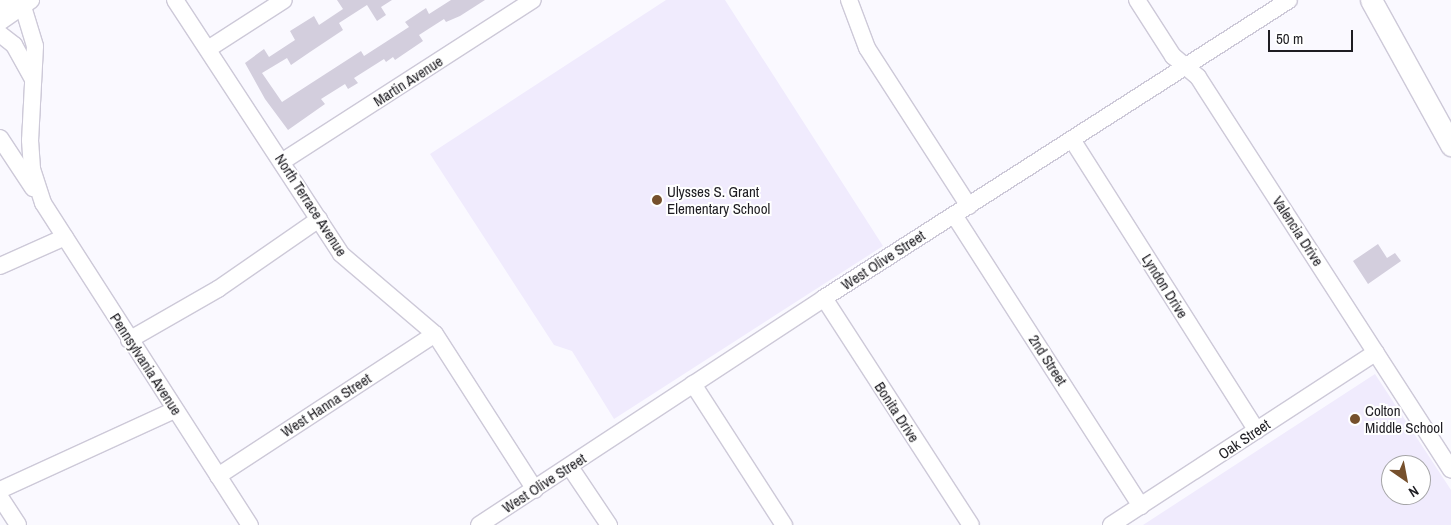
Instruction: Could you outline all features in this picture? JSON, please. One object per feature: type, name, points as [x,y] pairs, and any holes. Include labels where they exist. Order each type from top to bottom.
[{"type":"main road","points":[[1371,0],[1451,145]]},
{"type":"street","name":"North Terrace Avenue","points":[[175,0],[283,161],[341,254],[435,334],[535,490]]},
{"type":"street","points":[[208,49],[284,0]]},
{"type":"street","name":"Martin Avenue","points":[[283,161],[533,0]]},
{"type":"street","points":[[849,0],[868,48],[969,206]]},
{"type":"street","name":"Valencia Drive","points":[[1137,0],[1173,56],[1187,66],[1451,469]]},
{"type":"street","name":"West Olive Street","points":[[479,525],[570,467],[824,298],[954,214],[1073,141],[1289,0]]},
{"type":"street","points":[[0,5],[25,1]]},
{"type":"street","points":[[0,22],[25,1]]},
{"type":"street","name":"Pennsylvania Avenue","points":[[25,1],[34,46],[30,140],[32,169],[43,203]]},
{"type":"street","points":[[0,34],[14,45],[33,79]]},
{"type":"street","name":"Pennsylvania Avenue","points":[[0,138],[250,525]]},
{"type":"street","name":"Lyndon Drive","points":[[1073,141],[1257,431]]},
{"type":"street","name":"2nd Street","points":[[954,214],[1141,506]]},
{"type":"street","points":[[129,340],[218,289],[319,219]]},
{"type":"street","points":[[0,266],[65,237]]},
{"type":"street","name":"Bonita Drive","points":[[824,298],[971,525]]},
{"type":"street","name":"West Hanna Street","points":[[218,476],[435,334]]},
{"type":"street","name":"Oak Street","points":[[1111,525],[1376,352]]},
{"type":"street","points":[[693,384],[784,525]]},
{"type":"street","points":[[0,490],[175,410]]},
{"type":"street","points":[[570,467],[609,525]]},
{"type":"street","points":[[0,497],[18,525]]},
{"type":"shaded area","name":"Ulysses S. Grant Elementary School","points":[[666,0],[725,0],[883,246],[614,419],[572,351],[554,345],[430,154]]},
{"type":"shaded area","name":"Colton Middle School","points":[[1375,374],[1428,455],[1381,455],[1381,505],[1431,505],[1431,459],[1451,490],[1451,525],[1143,525]]},
{"type":"building","points":[[337,0],[392,0],[381,7],[386,15],[377,21],[367,5],[339,23],[343,30],[291,65],[287,58],[262,73],[282,102],[361,51],[364,56],[409,27],[405,22],[426,8],[429,14],[451,0],[485,0],[460,16],[446,22],[444,19],[419,35],[423,41],[395,60],[393,57],[386,62],[384,59],[354,78],[358,83],[348,89],[345,84],[321,99],[325,104],[288,130],[265,99],[245,63],[264,49],[269,57],[295,40],[290,31],[314,16],[319,25],[343,9]]},
{"type":"building","points":[[1378,244],[1387,258],[1395,253],[1401,261],[1368,284],[1353,261]]},
{"type":"place","name":"Ulysses S. Grant Elementary School","points":[[657,200]]},
{"type":"place","name":"Colton Middle School","points":[[1355,419]]}]
